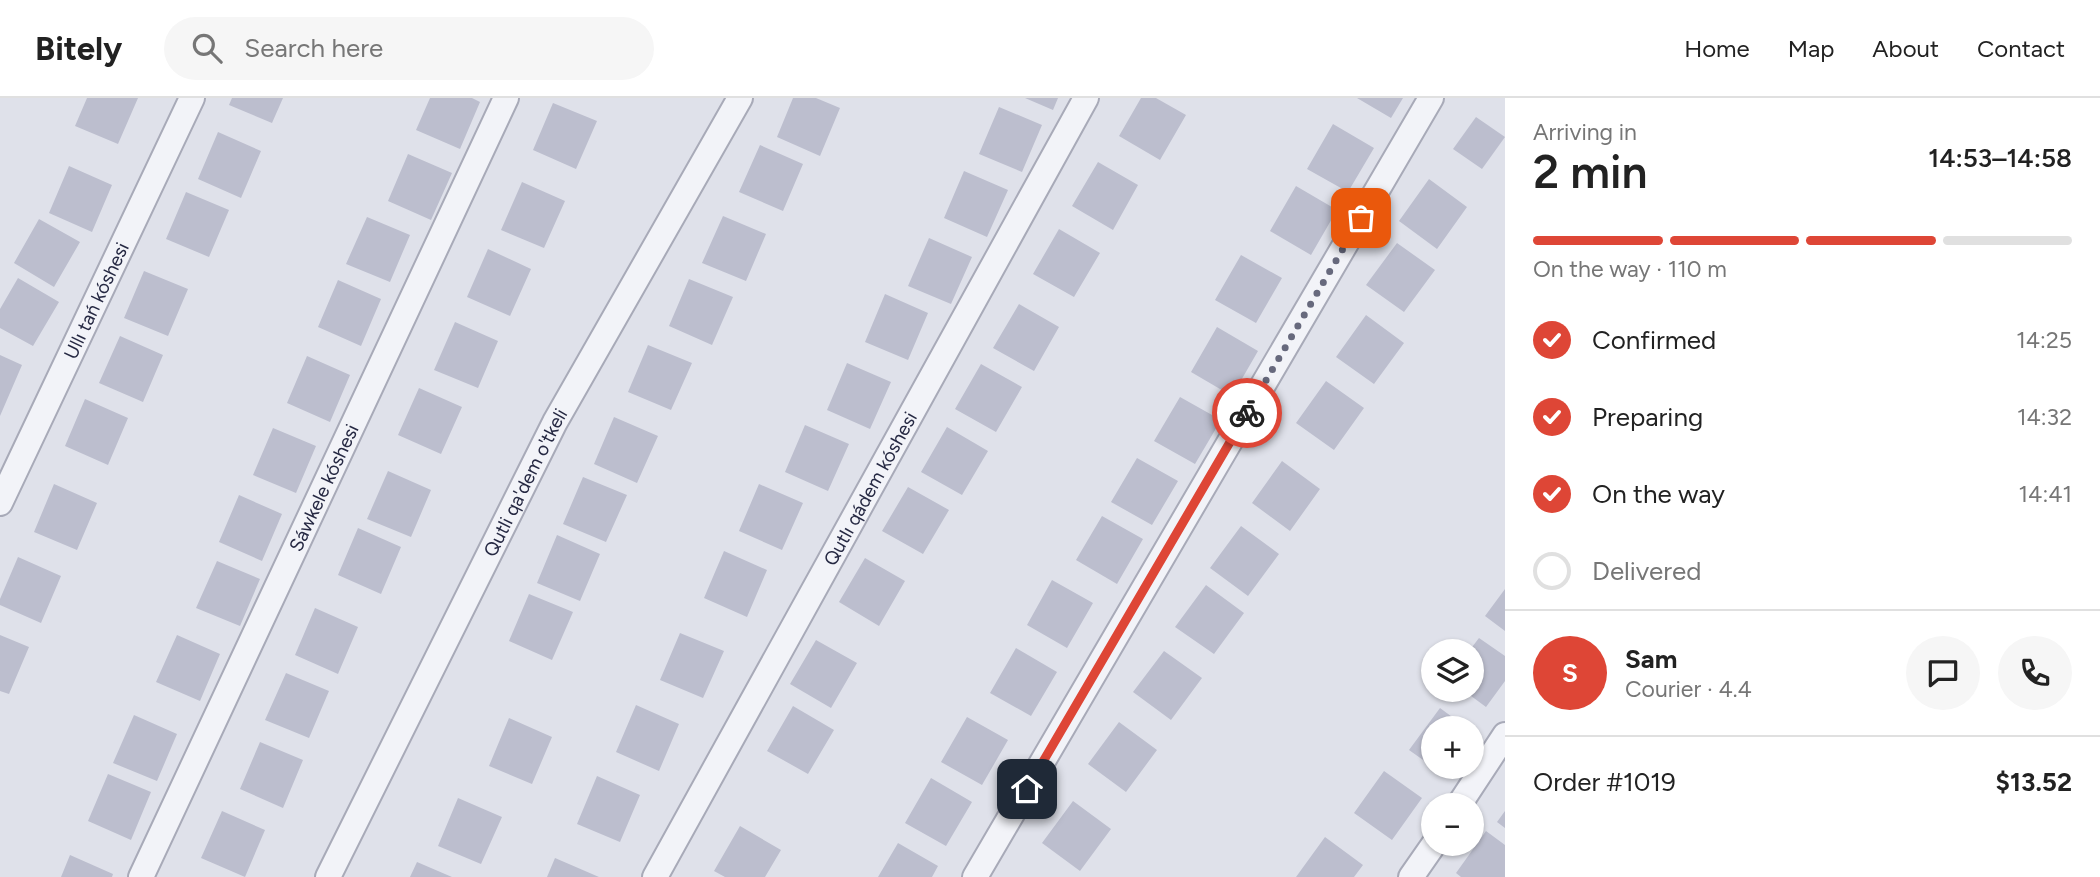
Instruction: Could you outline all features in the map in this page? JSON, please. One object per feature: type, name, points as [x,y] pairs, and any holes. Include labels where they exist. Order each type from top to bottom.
[{"type":"street","name":"Ullı tań kóshesi","points":[[0,503],[192,98]]},
{"type":"street","name":"Sáwkele kóshesi","points":[[141,877],[506,98]]},
{"type":"street","name":"Qutli qa'dem o'tkeli","points":[[328,877],[555,422],[740,98]]},
{"type":"street","name":"Qutlı qádem kóshesi","points":[[655,877],[1086,98]]},
{"type":"street","points":[[975,877],[1431,98]]},
{"type":"street","points":[[1467,793],[1505,735]]},
{"type":"street","points":[[1412,877],[1426,856]]},
{"type":"building","points":[[87,98],[138,98],[118,144],[75,126]]},
{"type":"building","points":[[232,98],[283,98],[272,123],[229,105]]},
{"type":"building","points":[[430,98],[472,98],[480,102],[460,149],[416,130]]},
{"type":"building","points":[[793,98],[816,98],[840,108],[820,156],[777,137]]},
{"type":"building","points":[[1025,98],[1058,98],[1053,110]]},
{"type":"building","points":[[1141,98],[1156,98],[1186,115],[1160,160],[1119,136]]},
{"type":"building","points":[[1357,98],[1403,98],[1391,118]]},
{"type":"building","points":[[553,103],[597,121],[576,169],[533,150]]},
{"type":"building","points":[[999,107],[1042,125],[1022,172],[979,154]]},
{"type":"building","points":[[1476,117],[1505,137],[1482,169],[1453,149]]},
{"type":"building","points":[[1333,124],[1374,148],[1348,192],[1307,169]]},
{"type":"building","points":[[218,132],[261,151],[241,198],[198,179]]},
{"type":"building","points":[[760,145],[803,164],[783,211],[739,192]]},
{"type":"building","points":[[408,154],[452,173],[431,220],[388,201]]},
{"type":"building","points":[[1098,162],[1138,185],[1113,230],[1072,206]]},
{"type":"building","points":[[69,166],[112,185],[92,232],[49,213]]},
{"type":"building","points":[[964,171],[1008,190],[987,237],[944,218]]},
{"type":"building","points":[[1429,179],[1467,207],[1437,249],[1399,221]]},
{"type":"building","points":[[522,182],[565,201],[544,248],[501,230]]},
{"type":"building","points":[[1296,186],[1337,210],[1311,255],[1270,231]]},
{"type":"building","points":[[186,192],[229,210],[209,257],[166,239]]},
{"type":"building","points":[[723,216],[766,234],[746,281],[702,263]]},
{"type":"building","points":[[367,217],[410,235],[390,282],[346,264]]},
{"type":"building","points":[[39,219],[80,242],[54,287],[14,263]]},
{"type":"building","points":[[1059,229],[1100,253],[1074,297],[1033,274]]},
{"type":"building","points":[[929,238],[972,257],[951,304],[908,286]]},
{"type":"building","points":[[1397,243],[1435,270],[1404,312],[1366,285]]},
{"type":"building","points":[[488,249],[531,269],[510,316],[467,297]]},
{"type":"building","points":[[1241,255],[1282,278],[1256,323],[1215,300]]},
{"type":"building","points":[[144,271],[188,289],[168,336],[124,318]]},
{"type":"building","points":[[18,278],[59,302],[33,346],[0,328],[0,309]]},
{"type":"building","points":[[689,279],[733,297],[712,345],[669,326]]},
{"type":"building","points":[[338,280],[381,299],[361,346],[318,327]]},
{"type":"building","points":[[885,294],[928,313],[908,360],[865,342]]},
{"type":"building","points":[[1019,304],[1059,327],[1034,371],[993,348]]},
{"type":"building","points":[[1366,315],[1404,343],[1374,384],[1336,357]]},
{"type":"building","points":[[455,322],[498,341],[478,388],[434,370]]},
{"type":"building","points":[[1217,327],[1258,351],[1232,396],[1191,372]]},
{"type":"building","points":[[120,336],[163,355],[143,402],[99,383]]},
{"type":"building","points":[[648,345],[692,363],[671,410],[628,392]]},
{"type":"building","points":[[0,355],[22,365],[0,416]]},
{"type":"building","points":[[307,356],[350,375],[330,422],[287,403]]},
{"type":"building","points":[[847,363],[891,382],[870,429],[827,410]]},
{"type":"building","points":[[981,364],[1022,387],[996,432],[955,409]]},
{"type":"building","points":[[1326,381],[1364,408],[1334,450],[1296,423]]},
{"type":"building","points":[[419,388],[462,407],[441,454],[398,435]]},
{"type":"building","points":[[1180,397],[1221,420],[1195,464],[1154,441]]},
{"type":"building","points":[[85,399],[128,418],[108,465],[65,446]]},
{"type":"building","points":[[614,417],[658,436],[637,483],[594,464]]},
{"type":"building","points":[[805,425],[849,444],[828,491],[785,472]]},
{"type":"building","points":[[947,427],[988,451],[962,495],[921,472]]},
{"type":"building","points":[[273,428],[316,446],[296,493],[253,475]]},
{"type":"building","points":[[1137,458],[1178,481],[1152,525],[1111,502]]},
{"type":"building","points":[[1282,461],[1320,489],[1290,531],[1252,503]]},
{"type":"building","points":[[388,471],[431,490],[411,537],[367,519]]},
{"type":"building","points":[[583,477],[627,495],[606,542],[563,524]]},
{"type":"building","points":[[54,484],[97,503],[77,550],[34,532]]},
{"type":"building","points":[[759,484],[803,503],[782,550],[739,531]]},
{"type":"building","points":[[908,487],[949,510],[923,554],[882,531]]},
{"type":"building","points":[[239,495],[282,514],[262,561],[219,542]]},
{"type":"building","points":[[1102,516],[1143,539],[1117,584],[1076,560]]},
{"type":"building","points":[[1241,526],[1279,554],[1248,596],[1210,568]]},
{"type":"building","points":[[358,528],[401,547],[381,594],[338,575]]},
{"type":"building","points":[[557,535],[600,554],[580,601],[537,583]]},
{"type":"building","points":[[724,551],[767,570],[747,617],[704,598]]},
{"type":"building","points":[[18,557],[61,576],[41,623],[0,605],[0,599]]},
{"type":"building","points":[[865,558],[905,581],[879,626],[839,602]]},
{"type":"building","points":[[217,561],[260,579],[240,626],[196,608]]},
{"type":"building","points":[[1052,580],[1093,603],[1067,648],[1027,625]]},
{"type":"building","points":[[1206,585],[1244,613],[1214,654],[1175,627]]},
{"type":"building","points":[[1505,589],[1505,631],[1485,616]]},
{"type":"building","points":[[529,594],[573,612],[552,660],[509,641]]},
{"type":"building","points":[[315,608],[358,627],[338,674],[295,655]]},
{"type":"building","points":[[680,633],[724,651],[703,698],[660,680]]},
{"type":"building","points":[[0,635],[29,647],[9,694],[0,691]]},
{"type":"building","points":[[177,635],[220,654],[200,701],[156,682]]},
{"type":"building","points":[[816,640],[857,663],[831,708],[790,684]]},
{"type":"building","points":[[1484,641],[1505,656],[1505,681],[1486,707],[1479,702],[1484,702]]},
{"type":"building","points":[[1016,648],[1057,672],[1031,716],[990,693]]},
{"type":"building","points":[[1164,651],[1202,678],[1171,720],[1133,692]]},
{"type":"building","points":[[286,673],[329,691],[309,738],[265,720]]},
{"type":"building","points":[[636,705],[679,724],[659,771],[616,752]]},
{"type":"building","points":[[793,706],[834,730],[808,774],[767,751]]},
{"type":"building","points":[[1440,708],[1451,716],[1434,716]]},
{"type":"building","points":[[134,715],[177,734],[157,781],[113,763]]},
{"type":"building","points":[[967,717],[1008,740],[982,785],[941,762]]},
{"type":"building","points":[[509,718],[552,737],[532,784],[489,766]]},
{"type":"building","points":[[1119,722],[1157,750],[1126,792],[1088,764]]},
{"type":"building","points":[[1421,734],[1421,759],[1409,750]]},
{"type":"building","points":[[260,742],[303,760],[283,808],[240,789]]},
{"type":"building","points":[[1384,771],[1421,797],[1392,840],[1354,813]]},
{"type":"building","points":[[108,774],[151,792],[131,840],[88,821]]},
{"type":"building","points":[[597,776],[640,795],[620,842],[577,824]]},
{"type":"building","points":[[931,778],[972,802],[946,846],[905,823]]},
{"type":"building","points":[[458,798],[502,817],[481,864],[438,846]]},
{"type":"building","points":[[1073,801],[1111,829],[1080,871],[1042,843]]},
{"type":"building","points":[[222,811],[265,830],[245,877],[201,858]]},
{"type":"building","points":[[1505,811],[1505,828],[1497,822]]},
{"type":"building","points":[[740,826],[781,850],[765,877],[725,877],[714,871]]},
{"type":"building","points":[[1486,831],[1505,845],[1505,877],[1461,877],[1456,873],[1468,856],[1484,856]]},
{"type":"building","points":[[1325,837],[1363,865],[1354,877],[1296,877]]},
{"type":"building","points":[[898,843],[938,866],[932,877],[878,877]]},
{"type":"building","points":[[70,855],[113,874],[112,877],[61,877]]},
{"type":"building","points":[[555,858],[599,877],[547,877]]},
{"type":"building","points":[[417,862],[452,877],[410,877]]},
{"type":"way so far","points":[[1247,413],[1361,218]]},
{"type":"route","points":[[1027,789],[1247,413]]}]
